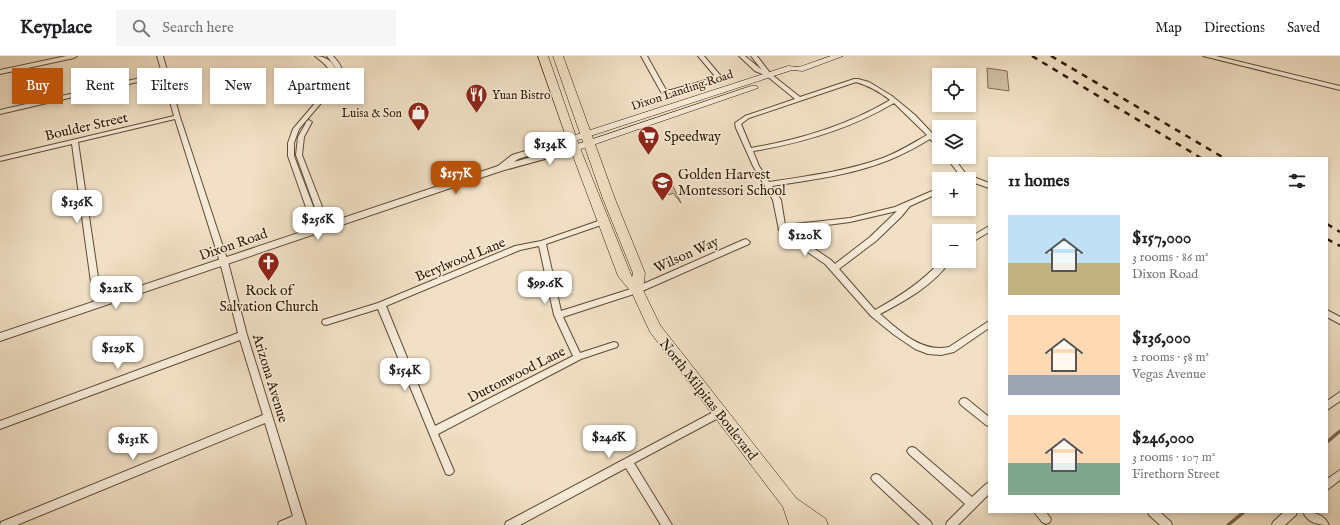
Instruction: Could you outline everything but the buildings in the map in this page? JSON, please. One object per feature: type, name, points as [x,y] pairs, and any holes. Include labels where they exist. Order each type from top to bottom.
[{"type":"main road","name":"North Milpitas Boulevard","points":[[543,56],[574,144],[624,276],[636,290],[655,328],[719,413],[790,503]]},
{"type":"main road","points":[[558,56],[588,139],[640,273],[636,290]]},
{"type":"main road","name":"Dixon Landing Road","points":[[588,139],[770,75],[797,73],[800,69],[839,56]]},
{"type":"main road","name":"Dixon Road","points":[[574,144],[588,139]]},
{"type":"main road","points":[[790,503],[797,525]]},
{"type":"main road","points":[[790,503],[820,525]]},
{"type":"street","points":[[0,72],[74,56]]},
{"type":"street","name":"Arizona Avenue","points":[[160,56],[163,68]]},
{"type":"street","points":[[318,56],[326,60],[332,67],[335,73],[335,80],[331,88],[296,129],[291,143],[291,156],[322,228]]},
{"type":"street","points":[[322,228],[299,155],[299,142],[303,129],[338,88],[342,78],[342,71],[339,65],[330,56]]},
{"type":"street","points":[[644,56],[664,92],[678,91],[715,79],[717,75],[701,56]]},
{"type":"street","points":[[742,56],[757,70],[770,75]]},
{"type":"street","points":[[754,56],[770,75],[799,99]]},
{"type":"street","points":[[1208,56],[1340,88]]},
{"type":"street","points":[[0,112],[137,80]]},
{"type":"street","points":[[768,184],[825,175],[866,166],[901,152],[931,136],[917,119],[874,87],[862,81],[856,80],[740,120],[738,123],[756,166],[779,205],[782,228],[835,268],[874,314],[896,332],[918,347],[935,352],[951,350],[988,325]]},
{"type":"street","points":[[749,150],[819,136],[850,125],[875,112],[893,100]]},
{"type":"street","name":"Arizona Avenue","points":[[173,104],[224,262],[243,335],[300,521]]},
{"type":"street","name":"Boulder Street","points":[[0,159],[177,117]]},
{"type":"street","points":[[75,141],[98,304]]},
{"type":"street","name":"Dixon Road","points":[[0,337],[574,144]]},
{"type":"street","points":[[976,182],[988,186]]},
{"type":"street","points":[[782,228],[850,220],[897,209],[932,193]]},
{"type":"street","points":[[835,268],[855,255],[884,231],[909,204]]},
{"type":"street","name":"Berylwood Lane","points":[[326,322],[381,305],[518,248],[542,243],[604,221]]},
{"type":"street","points":[[976,237],[988,230]]},
{"type":"street","name":"Wilson Way","points":[[558,315],[636,290],[746,242]]},
{"type":"street","points":[[542,243],[558,315],[578,357]]},
{"type":"street","points":[[874,314],[909,295],[931,278],[940,268]]},
{"type":"street","points":[[381,305],[449,471]]},
{"type":"street","points":[[1328,314],[1340,321]]},
{"type":"street","points":[[0,425],[243,335]]},
{"type":"street","name":"Duttonwood Lane","points":[[433,432],[578,357],[614,345]]},
{"type":"street","points":[[1328,405],[1340,396]]},
{"type":"street","points":[[964,402],[988,421]]},
{"type":"street","points":[[510,525],[719,413]]},
{"type":"street","points":[[5,525],[269,417]]},
{"type":"street","points":[[912,450],[972,504]]},
{"type":"street","points":[[628,462],[667,525]]},
{"type":"street","points":[[1328,485],[1340,474]]},
{"type":"street","points":[[876,478],[927,525]]},
{"type":"street","points":[[951,525],[988,488]]},
{"type":"street","points":[[1154,513],[1167,525]]},
{"type":"street","points":[[1277,525],[1291,513]]},
{"type":"street","points":[[1309,513],[1324,525]]},
{"type":"street","points":[[283,525],[300,521]]},
{"type":"shaded area","points":[[987,68],[1007,71],[1009,91],[988,88]]},
{"type":"shaded area","points":[[669,177],[681,203],[673,193],[669,195],[664,189],[659,191],[651,183]]},
{"type":"waterway","points":[[1328,441],[1340,431]]},
{"type":"waterway","points":[[1228,525],[1243,513]]},
{"type":"railway","points":[[1032,56],[1199,157]]},
{"type":"railway","points":[[1051,56],[1222,157]]},
{"type":"railway","points":[[1328,225],[1340,232]]},
{"type":"railway","points":[[1328,240],[1340,246]]},
{"type":"place","name":"Yuan Bistro","points":[[477,114]]},
{"type":"place","name":"Luisa & Son","points":[[418,132]]},
{"type":"place","name":"Speedway","points":[[649,156]]},
{"type":"place","name":"Golden Harvest Montessori School","points":[[663,202]]},
{"type":"place","name":"Rock of Salvation Church","points":[[269,282]]}]
